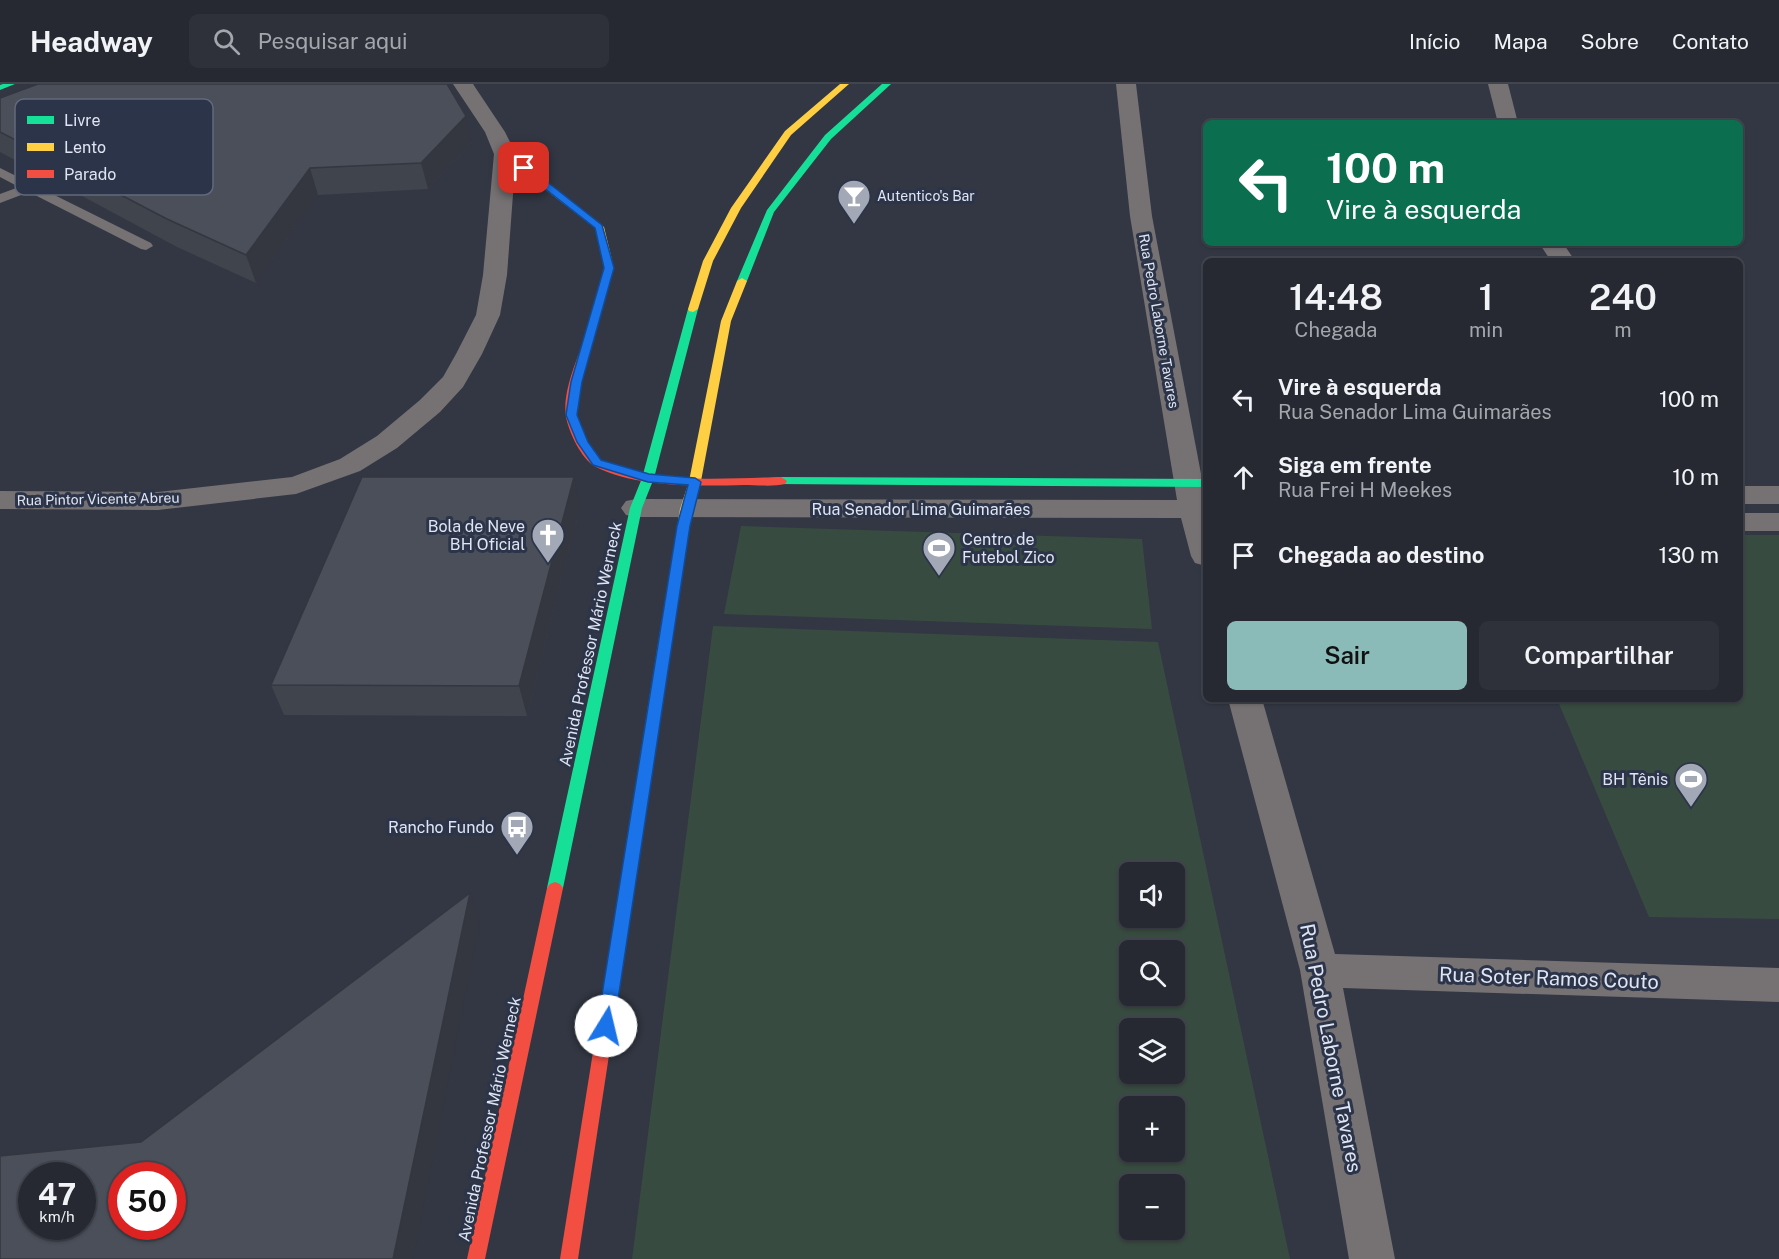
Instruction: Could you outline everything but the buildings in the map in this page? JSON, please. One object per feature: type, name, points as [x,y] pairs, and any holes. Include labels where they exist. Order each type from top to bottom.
[{"type":"main road","points":[[0,88],[11,84]]},
{"type":"main road","name":"Avenida Professor Mário Werneck","points":[[476,1259],[636,508],[648,478],[690,319],[708,261],[736,208],[788,134],[845,84]]},
{"type":"main road","points":[[569,1259],[686,509],[695,482],[726,321],[770,212],[828,137],[888,84]]},
{"type":"main road","name":"Rua Senador Lima Guimarães","points":[[506,154],[599,227],[609,268],[577,382],[571,415],[582,442],[597,463],[648,478],[695,482],[1198,496]]},
{"type":"street","points":[[463,84],[495,132],[506,154]]},
{"type":"street","name":"Rua Pedro Laborne Tavares","points":[[1126,84],[1141,216],[1198,496],[1203,534]]},
{"type":"street","points":[[1498,84],[1507,120]]},
{"type":"street","name":"Rua Pintor Vicente Abreu","points":[[0,500],[158,501],[296,485],[350,465],[387,442],[430,406],[454,381],[488,315],[495,275],[506,154]]},
{"type":"street","points":[[1743,495],[1779,495]]},
{"type":"street","name":"Rua Senador Lima Guimarães","points":[[636,508],[686,509],[1198,496]]},
{"type":"street","points":[[1743,522],[1779,522]]},
{"type":"street","name":"Rua Pedro Laborne Tavares","points":[[1246,702],[1320,970],[1372,1259]]},
{"type":"street","name":"Rua Soter Ramos Couto","points":[[1320,970],[1779,985]]},
{"type":"lane","points":[[0,172],[15,180]]},
{"type":"lane","points":[[0,199],[15,193]]},
{"type":"lane","points":[[46,195],[146,246]]},
{"type":"green space","name":"Centro de Futebol Zico","points":[[741,526],[1142,539],[1152,629],[724,614]]},
{"type":"green space","name":"BH Tênis","points":[[1743,535],[1779,535],[1779,919],[1649,917],[1558,702],[1743,702]]},
{"type":"green space","points":[[713,626],[1158,642],[1290,1259],[632,1259]]},
{"type":"traffic: fast","points":[[0,88],[11,84]]},
{"type":"traffic: fast","points":[[742,281],[770,212],[828,137],[887,84]]},
{"type":"traffic: fast","points":[[555,888],[636,508],[648,478],[693,309]]},
{"type":"traffic: fast","points":[[781,481],[1203,483]]},
{"type":"traffic: fast","points":[[612,983],[663,656]]},
{"type":"traffic: slow","points":[[693,309],[708,261],[736,208],[788,133],[845,84]]},
{"type":"traffic: slow","points":[[505,154],[599,227],[609,268],[590,337]]},
{"type":"traffic: slow","points":[[663,656],[686,509],[695,481],[726,321],[742,281]]},
{"type":"traffic: jam","points":[[590,337],[571,410],[582,443],[595,461],[618,471],[663,479],[712,482],[781,481]]},
{"type":"traffic: jam","points":[[476,1259],[555,888]]},
{"type":"traffic: jam","points":[[569,1259],[612,983]]},
{"type":"place","name":"Autentico's Bar","points":[[854,225]]},
{"type":"place","name":"Bola de Neve BH Oficial","points":[[548,564]]},
{"type":"place","name":"Centro de Futebol Zico","points":[[939,577]]},
{"type":"place","name":"BH Tênis","points":[[1691,808]]},
{"type":"place","name":"Rancho Fundo","points":[[517,856]]},
{"type":"route","points":[[524,168],[599,227],[609,268],[577,382],[571,415],[582,442],[597,463],[648,478],[695,482],[686,509],[606,1026]]}]
